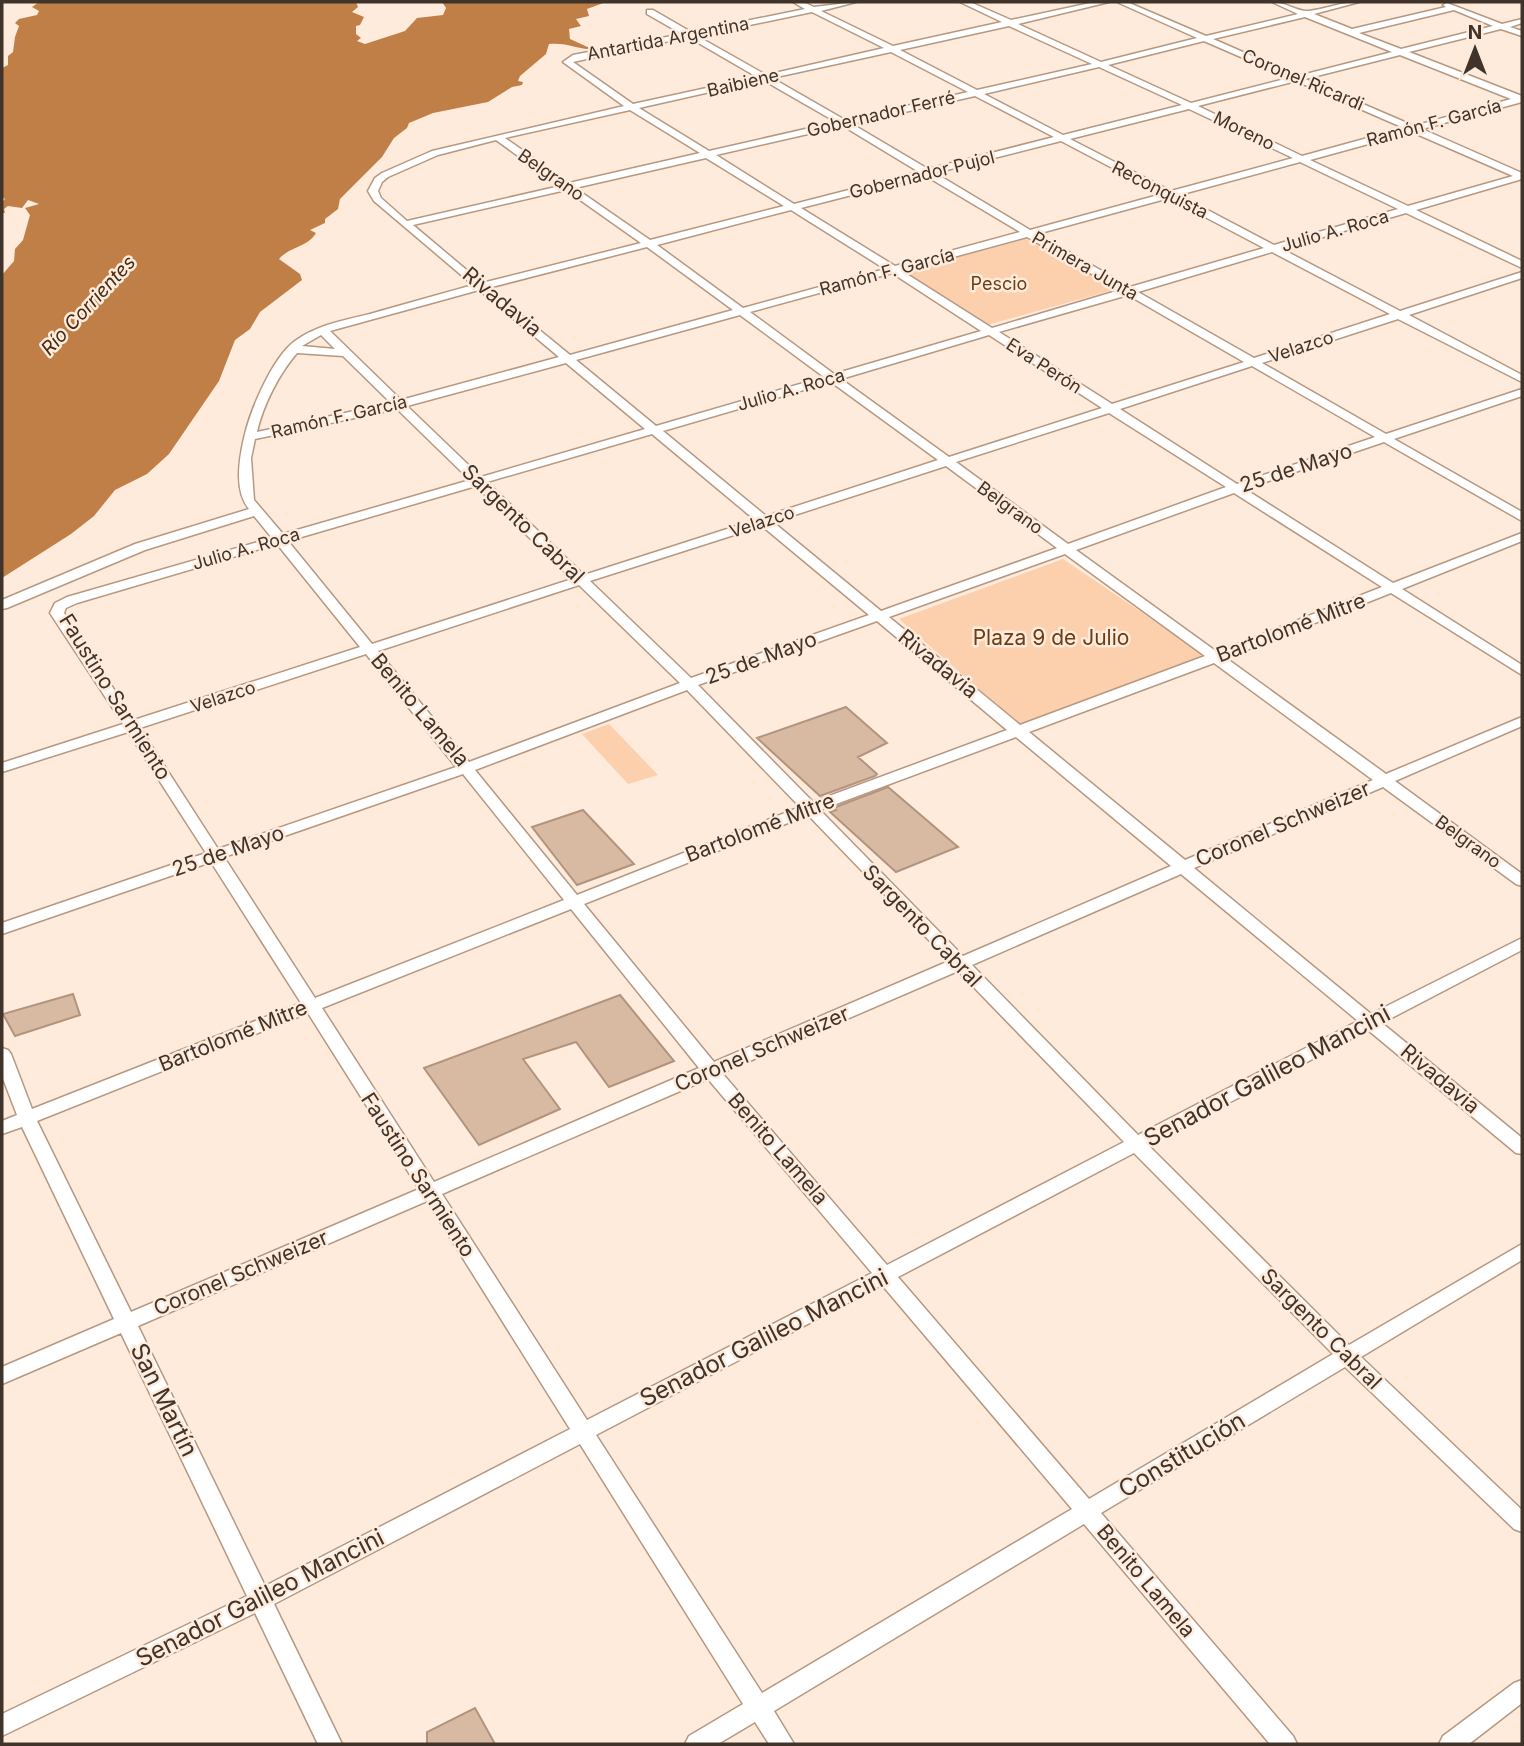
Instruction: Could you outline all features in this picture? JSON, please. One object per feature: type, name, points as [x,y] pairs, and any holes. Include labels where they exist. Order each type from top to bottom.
[{"type":"street","name":"Reconquista","points":[[797,2],[892,49],[1522,379]]},
{"type":"street","name":"Antartida Argentina","points":[[567,62],[573,58],[852,2]]},
{"type":"street","name":"Moreno","points":[[964,2],[1193,107],[1522,265]]},
{"type":"street","name":"Baibiene","points":[[385,175],[435,153],[497,137],[1105,2]]},
{"type":"street","name":"Coronel Ricardi","points":[[1121,2],[1522,176]]},
{"type":"street","points":[[1276,2],[1521,100]]},
{"type":"street","name":"Gobernador Ferré","points":[[405,224],[1101,64],[1355,2]]},
{"type":"street","points":[[1438,2],[1522,34]]},
{"type":"street","points":[[1351,32],[1454,8]]},
{"type":"street","name":"Primera Junta","points":[[650,12],[1522,517]]},
{"type":"street","name":"Gobernador Pujol","points":[[294,349],[308,336],[322,330],[482,285],[1193,107],[1398,51],[1522,21]]},
{"type":"street","name":"Eva Perón","points":[[567,62],[706,155],[894,270],[1522,671]]},
{"type":"street","name":"Ramón F. García","points":[[249,437],[397,405],[1521,100]]},
{"type":"street","name":"Belgrano","points":[[497,137],[648,243],[1522,881]]},
{"type":"street","name":"Rivadavia","points":[[385,175],[378,180],[373,191],[377,199],[405,224],[1370,1020],[1522,1149]]},
{"type":"street","name":"Julio A. Roca","points":[[60,606],[72,600],[1522,176]]},
{"type":"street","name":"Velazco","points":[[2,768],[1522,275]]},
{"type":"street","name":"Sargento Cabral","points":[[322,330],[689,684],[1136,1145],[1346,1354],[1522,1523]]},
{"type":"street","points":[[294,349],[345,353]]},
{"type":"street","name":"Benito Lamela","points":[[294,349],[283,362],[254,419],[245,458],[248,500],[711,1071],[1285,1744]]},
{"type":"street","name":"25 de Mayo","points":[[2,929],[467,768],[689,684],[1236,488],[1522,392]]},
{"type":"street","points":[[2,605],[131,550],[257,511]]},
{"type":"street","name":"Bartolomé Mitre","points":[[2,1128],[809,809],[1214,657],[1522,537]]},
{"type":"street","name":"Faustino Sarmiento","points":[[60,606],[57,613],[216,855],[581,1433],[782,1744]]},
{"type":"street","name":"Coronel Schweizer","points":[[2,1376],[1522,721]]},
{"type":"street","name":"Senador Galileo Mancini","points":[[2,1725],[262,1599],[1522,943]]},
{"type":"street","name":"San Martín","points":[[2,1054],[27,1118],[330,1744]]},
{"type":"street","name":"Constitución","points":[[697,1744],[1088,1513],[1346,1354],[1522,1251]]},
{"type":"street","points":[[1451,1744],[1522,1690]]},
{"type":"green space","name":"Pescio","points":[[1026,239],[1117,289],[987,325],[899,272]]},
{"type":"green space","name":"Plaza 9 de Julio","points":[[1063,559],[1206,656],[1019,724],[899,619]]},
{"type":"green space","points":[[609,724],[658,775],[628,784],[582,734]]},
{"type":"water","name":"Río Corrientes","points":[[39,2],[356,2],[358,7],[352,12],[364,17],[360,25],[356,26],[356,34],[361,38],[357,41],[365,44],[405,31],[417,18],[443,15],[446,8],[442,2],[606,2],[587,9],[589,16],[576,19],[581,26],[569,29],[570,39],[592,49],[549,44],[546,54],[520,76],[518,81],[523,82],[522,85],[512,87],[488,102],[433,113],[409,123],[407,128],[394,138],[382,157],[340,199],[338,209],[325,219],[325,223],[310,230],[316,233],[313,238],[279,259],[300,274],[302,280],[260,312],[250,329],[235,340],[219,381],[169,454],[147,474],[115,490],[94,516],[71,534],[2,578],[2,275],[14,261],[15,249],[23,240],[30,215],[25,208],[39,204],[28,200],[22,208],[8,206],[4,209],[5,213],[2,213],[2,202],[5,199],[2,197],[2,68],[8,65],[8,56],[13,52],[19,26],[15,23],[19,19],[37,15],[39,11],[32,7]]},
{"type":"building","points":[[846,707],[887,743],[858,757],[877,774],[875,776],[820,796],[757,738]]},
{"type":"building","points":[[888,787],[958,847],[896,872],[830,812],[836,810],[833,808]]},
{"type":"building","points":[[583,810],[634,864],[577,885],[532,827]]},
{"type":"building","points":[[73,994],[80,1015],[15,1036],[3,1014]]},
{"type":"building","points":[[620,995],[674,1061],[609,1087],[576,1042],[523,1059],[560,1109],[479,1145],[424,1068]]},
{"type":"building","points":[[475,1708],[495,1744],[427,1744],[427,1732]]}]
